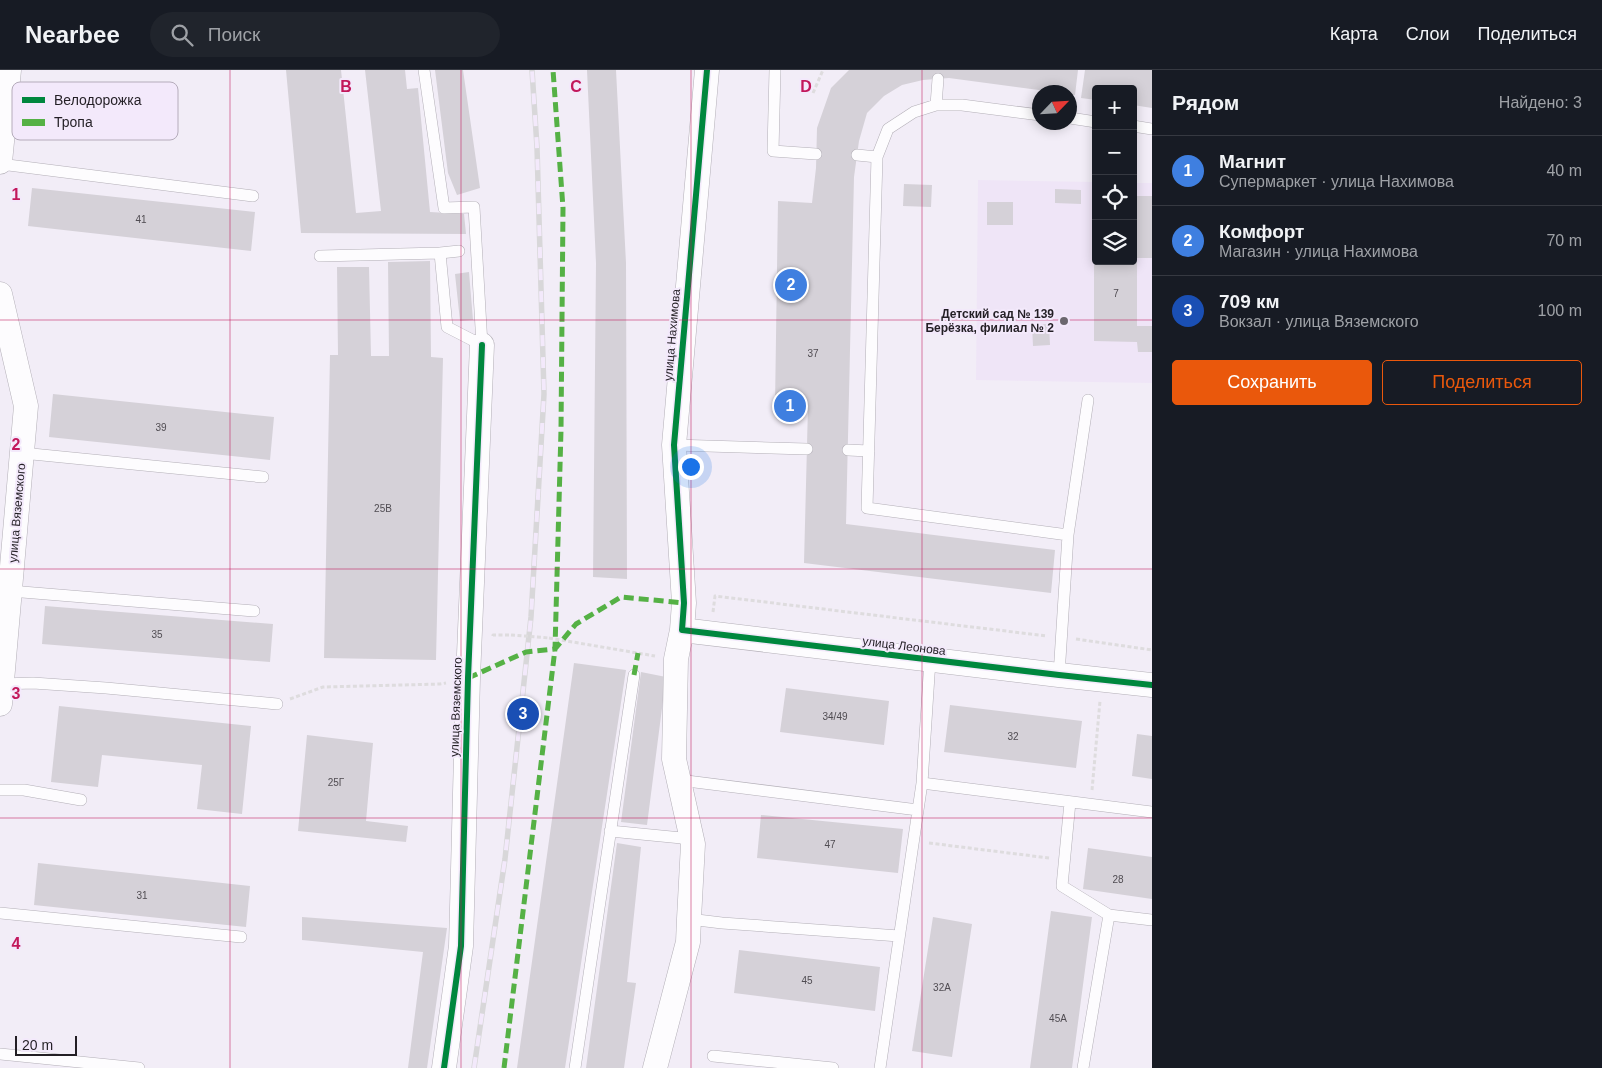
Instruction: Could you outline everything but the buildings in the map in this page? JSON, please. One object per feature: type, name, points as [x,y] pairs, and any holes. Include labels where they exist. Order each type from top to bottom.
[{"type":"street","points":[[0,163],[9,70]]},
{"type":"street","name":"улица Нахимова","points":[[682,630],[684,602],[674,445],[707,70]]},
{"type":"street","name":"улица Вяземского","points":[[0,294],[26,406],[10,591],[3,646],[1,694]]},
{"type":"street","name":"улица Вяземского","points":[[444,1068],[461,946],[468,678],[482,345]]},
{"type":"street","points":[[655,1068],[688,942],[694,844],[674,759],[676,659],[682,630]]},
{"type":"street","name":"улица Леонова","points":[[682,630],[1059,675],[1152,684]]},
{"type":"lane","points":[[424,70],[444,208],[474,207],[482,345]]},
{"type":"lane","points":[[775,70],[773,151],[816,154]]},
{"type":"lane","points":[[936,104],[938,79]]},
{"type":"lane","points":[[1032,113],[936,104],[914,112],[888,129],[877,157],[867,508],[1068,536]]},
{"type":"lane","points":[[1077,119],[1092,121]]},
{"type":"lane","points":[[1137,126],[1152,128]]},
{"type":"lane","points":[[857,155],[877,157]]},
{"type":"lane","points":[[0,163],[253,196]]},
{"type":"lane","points":[[320,256],[458,251]]},
{"type":"lane","points":[[440,253],[447,327],[482,345]]},
{"type":"lane","points":[[1059,675],[1068,536],[1088,400]]},
{"type":"lane","points":[[674,445],[807,449]]},
{"type":"lane","points":[[848,450],[868,451]]},
{"type":"lane","points":[[22,453],[262,477]]},
{"type":"lane","points":[[10,591],[254,610]]},
{"type":"lane","points":[[880,1068],[922,783],[930,660]]},
{"type":"lane","points":[[575,1068],[634,675]]},
{"type":"lane","points":[[1,694],[33,683],[277,704]]},
{"type":"lane","points":[[679,780],[918,810]]},
{"type":"lane","points":[[922,783],[1152,812]]},
{"type":"lane","points":[[0,790],[24,790],[81,800]]},
{"type":"lane","points":[[1070,802],[1062,886],[1109,915],[1152,920]]},
{"type":"lane","points":[[610,831],[692,840]]},
{"type":"lane","points":[[0,913],[241,937]]},
{"type":"lane","points":[[1083,1068],[1109,915]]},
{"type":"lane","points":[[689,918],[722,923],[899,936]]},
{"type":"lane","points":[[0,1054],[139,1068]]},
{"type":"lane","points":[[713,1056],[833,1068]]},
{"type":"path","points":[[813,93],[823,70]]},
{"type":"path","points":[[714,596],[1152,650]]},
{"type":"path","points":[[511,635],[549,638],[676,659]]},
{"type":"path","points":[[277,704],[323,687],[440,684],[468,678]]},
{"type":"path","points":[[1091,804],[1100,701]]},
{"type":"path","points":[[913,841],[1065,860]]},
{"type":"shaded area","name":"Детский сад № 139 Берёзка, филиал № 2","points":[[978,180],[1092,182],[1092,265],[1137,265],[1137,183],[1152,183],[1152,383],[976,380]]},
{"type":"railway","points":[[474,1068],[505,859],[531,617],[544,394],[537,147],[532,70]]},
{"type":"marked path","points":[[468,678],[526,652],[555,649],[561,430],[563,208],[553,70]]},
{"type":"marked path","points":[[504,1068],[555,649],[576,624],[621,597],[684,603]]},
{"type":"marked path","points":[[634,675],[638,653]]},
{"type":"cycle path","points":[[707,70],[674,445],[684,603],[682,630],[1152,685]]},
{"type":"cycle path","points":[[444,1068],[461,946],[468,678],[482,345]]},
{"type":"place","name":"Комфорт","points":[[791,285]]},
{"type":"place","name":"Детский сад № 139 Берёзка, филиал № 2","points":[[1064,321]]},
{"type":"place","name":"Магнит","points":[[790,406]]},
{"type":"place","name":"709 км","points":[[523,714]]}]
